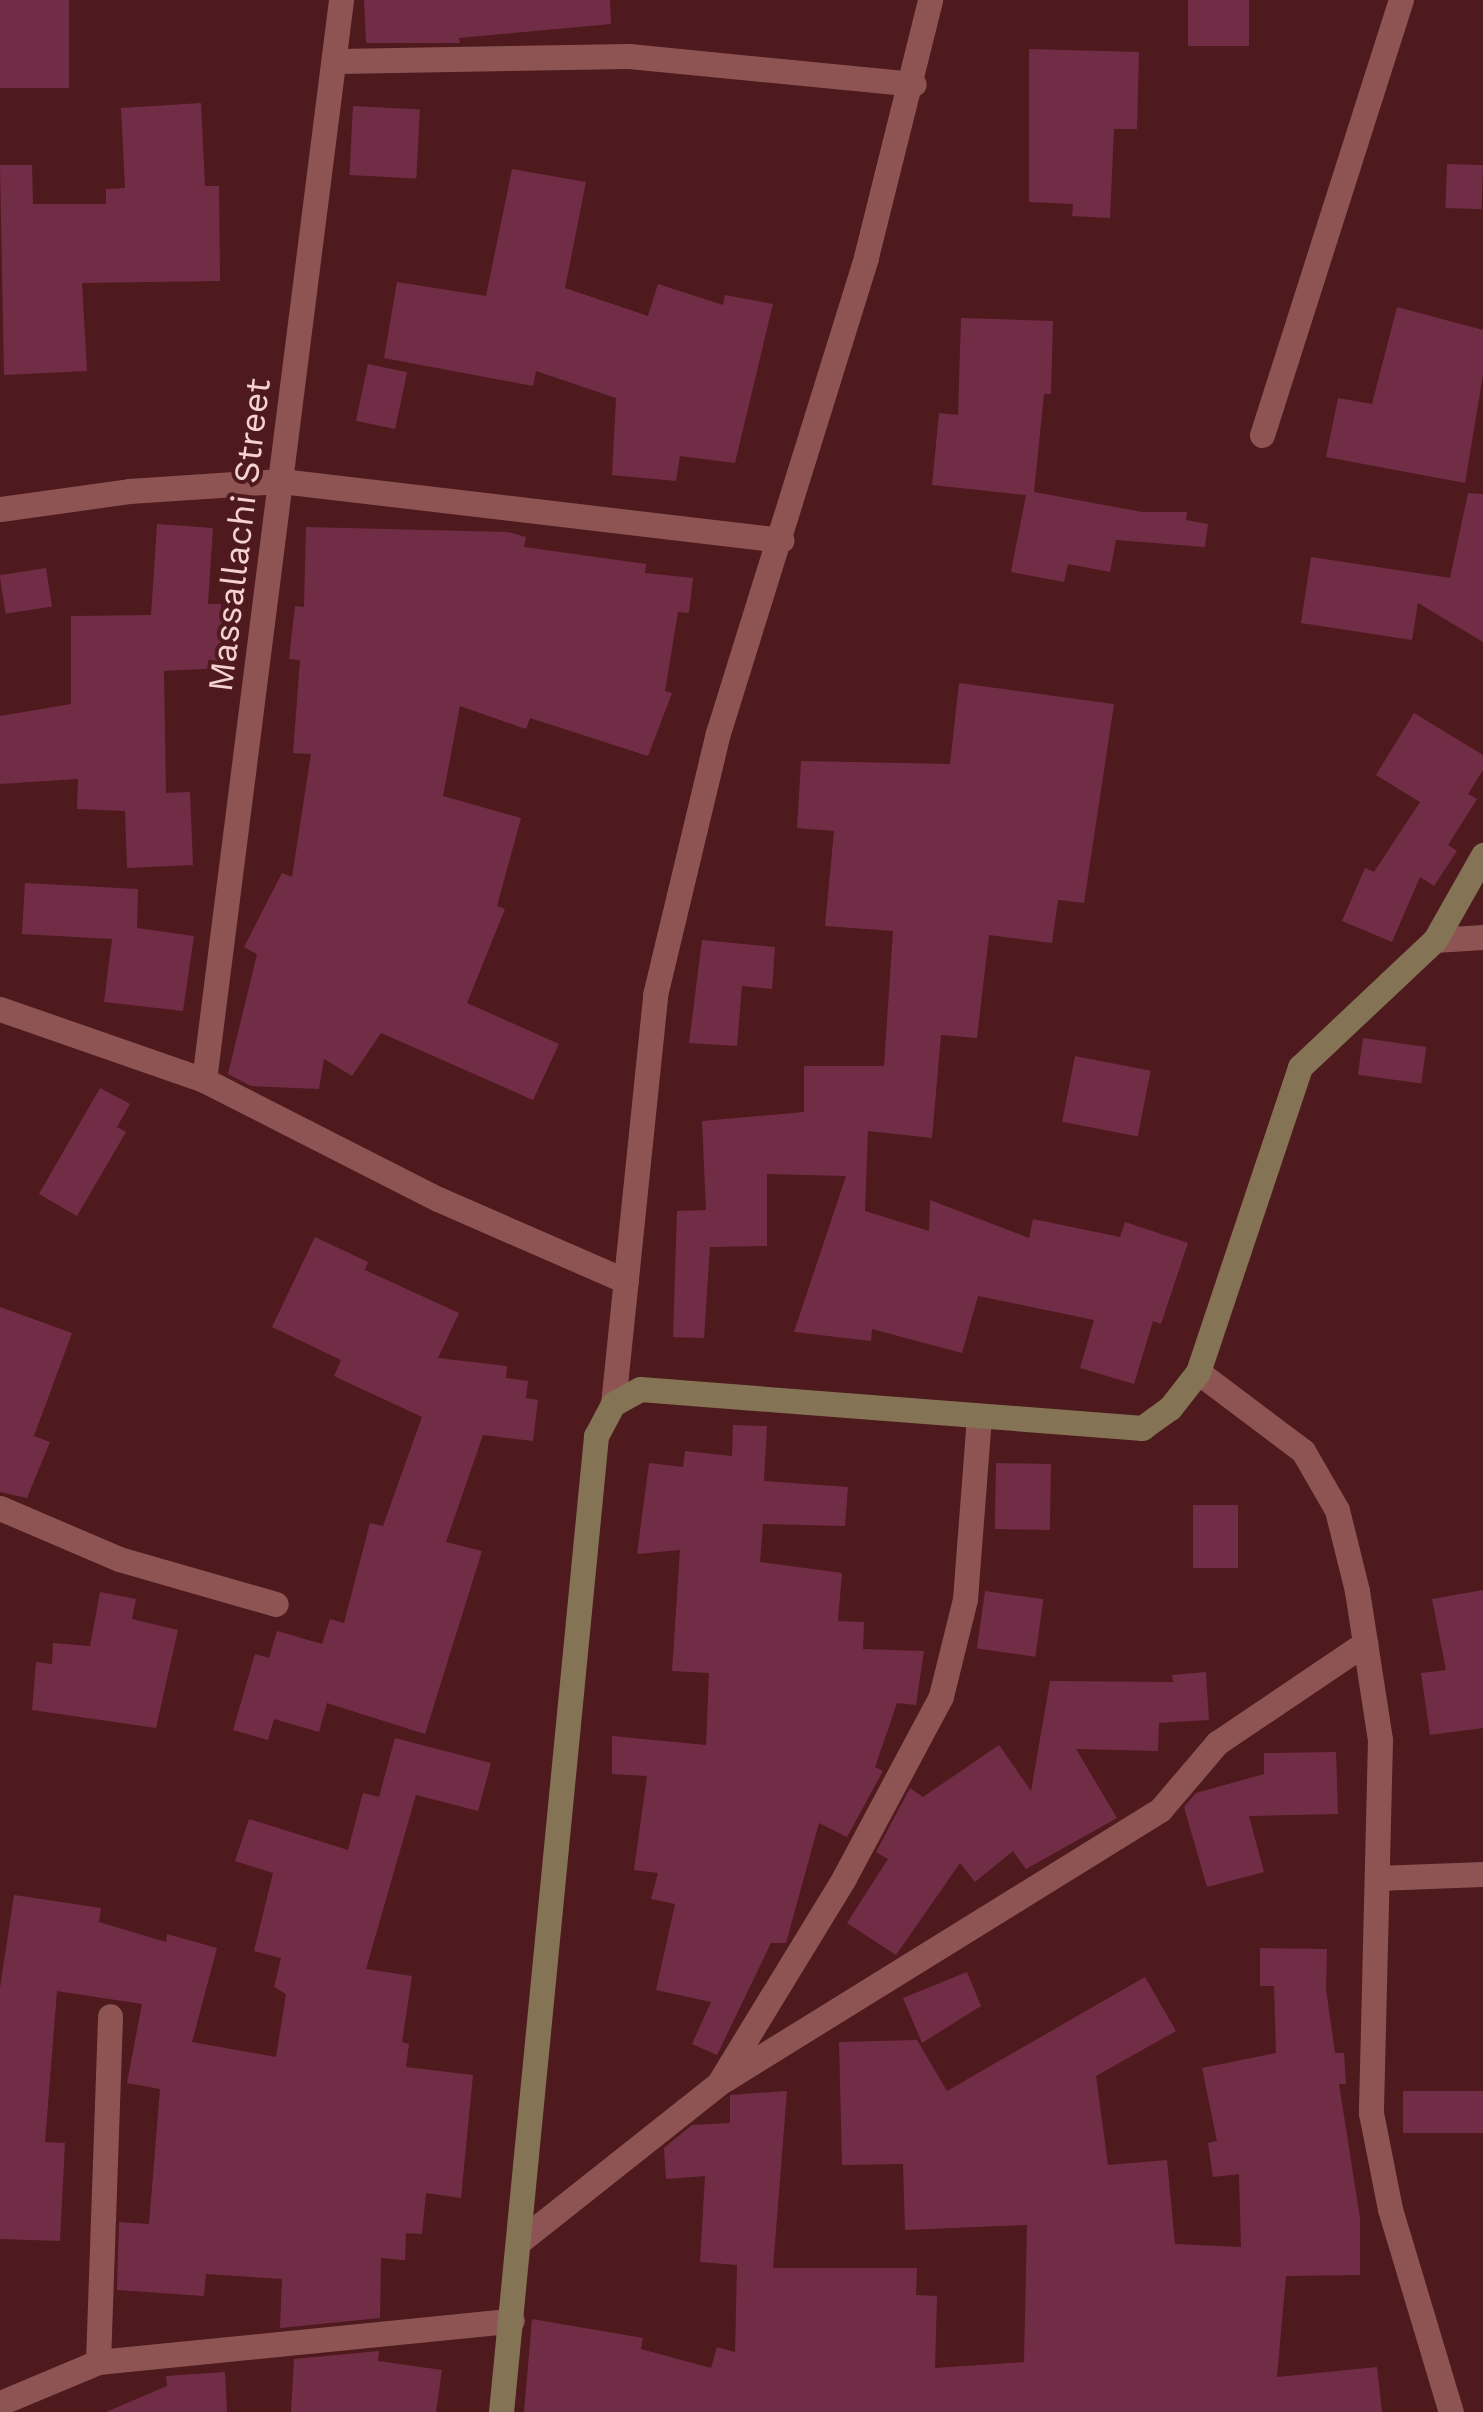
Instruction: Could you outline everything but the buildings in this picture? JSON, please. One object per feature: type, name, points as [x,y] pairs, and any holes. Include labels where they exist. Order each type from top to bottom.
[{"type":"street","name":"Massallachi Street","points":[[204,1080],[338,61],[340,0]]},
{"type":"street","points":[[501,2412],[596,1436],[613,1404],[655,996],[718,732],[782,540],[914,84],[930,0]]},
{"type":"street","points":[[1262,435],[1401,0]]},
{"type":"street","points":[[338,61],[629,56],[914,84]]},
{"type":"street","points":[[0,509],[128,491],[281,481],[782,540]]},
{"type":"street","points":[[613,1404],[640,1390],[1142,1428],[1170,1408],[1198,1372],[1300,1068],[1435,940],[1483,855]]},
{"type":"street","points":[[1435,940],[1483,937]]},
{"type":"street","points":[[0,1009],[204,1080],[438,1199],[626,1281]]},
{"type":"street","points":[[1198,1372],[1303,1450],[1337,1510],[1380,1740],[1370,2114],[1390,2209],[1451,2412]]},
{"type":"street","points":[[719,2083],[844,1878],[941,1696],[964,1599],[979,1416]]},
{"type":"street","points":[[0,1508],[119,1558],[276,1604]]},
{"type":"street","points":[[520,2241],[719,2083],[1160,1810],[1217,1743],[1364,1643]]},
{"type":"street","points":[[1377,1878],[1483,1874]]},
{"type":"street","points":[[98,2362],[110,2016]]},
{"type":"street","points":[[0,2403],[98,2362],[512,2321]]}]
